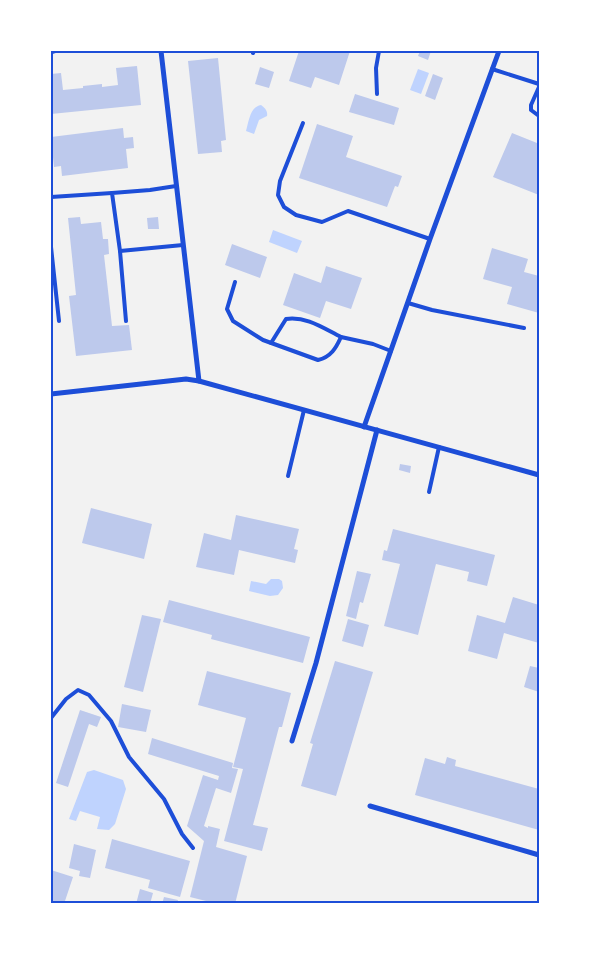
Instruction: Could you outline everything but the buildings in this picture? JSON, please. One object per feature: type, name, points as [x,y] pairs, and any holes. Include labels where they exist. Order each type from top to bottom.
[{"type":"street","points":[[161,51],[199,381]]},
{"type":"street","points":[[364,427],[498,51]]},
{"type":"street","points":[[51,394],[186,379],[199,381],[539,474]]},
{"type":"street","points":[[292,741],[316,663],[377,430]]},
{"type":"street","points":[[370,806],[539,855]]},
{"type":"lane","points":[[377,94],[376,68],[379,51]]},
{"type":"lane","points":[[492,69],[539,85],[531,105],[531,110],[539,116]]},
{"type":"lane","points":[[303,123],[280,181],[278,195],[284,207],[296,215],[322,222],[348,211],[430,239]]},
{"type":"lane","points":[[51,197],[150,190],[176,186]]},
{"type":"lane","points":[[112,193],[120,251],[126,321]]},
{"type":"lane","points":[[120,251],[183,245]]},
{"type":"lane","points":[[51,247],[59,321]]},
{"type":"lane","points":[[235,282],[227,309],[233,321],[263,340],[318,360],[326,358],[341,337]]},
{"type":"lane","points":[[408,302],[432,310],[524,328]]},
{"type":"lane","points":[[272,343],[286,319],[295,318],[307,320],[341,337],[373,344],[391,351]]},
{"type":"lane","points":[[288,476],[304,410]]},
{"type":"lane","points":[[429,492],[440,447]]},
{"type":"lane","points":[[51,718],[66,699],[78,690],[88,695],[111,721],[129,757],[164,799],[182,834],[193,848]]},
{"type":"water","points":[[418,69],[429,73],[421,94],[410,90]]},
{"type":"water","points":[[261,105],[266,110],[267,116],[259,120],[254,134],[246,131],[252,111]]},
{"type":"water","points":[[273,230],[302,241],[297,253],[269,242]]},
{"type":"water","points":[[271,579],[282,581],[283,588],[278,595],[270,596],[249,591],[251,581],[266,584]]},
{"type":"water","points":[[94,770],[123,780],[126,789],[115,824],[109,830],[97,829],[100,817],[80,811],[76,821],[69,819],[87,772]]}]
